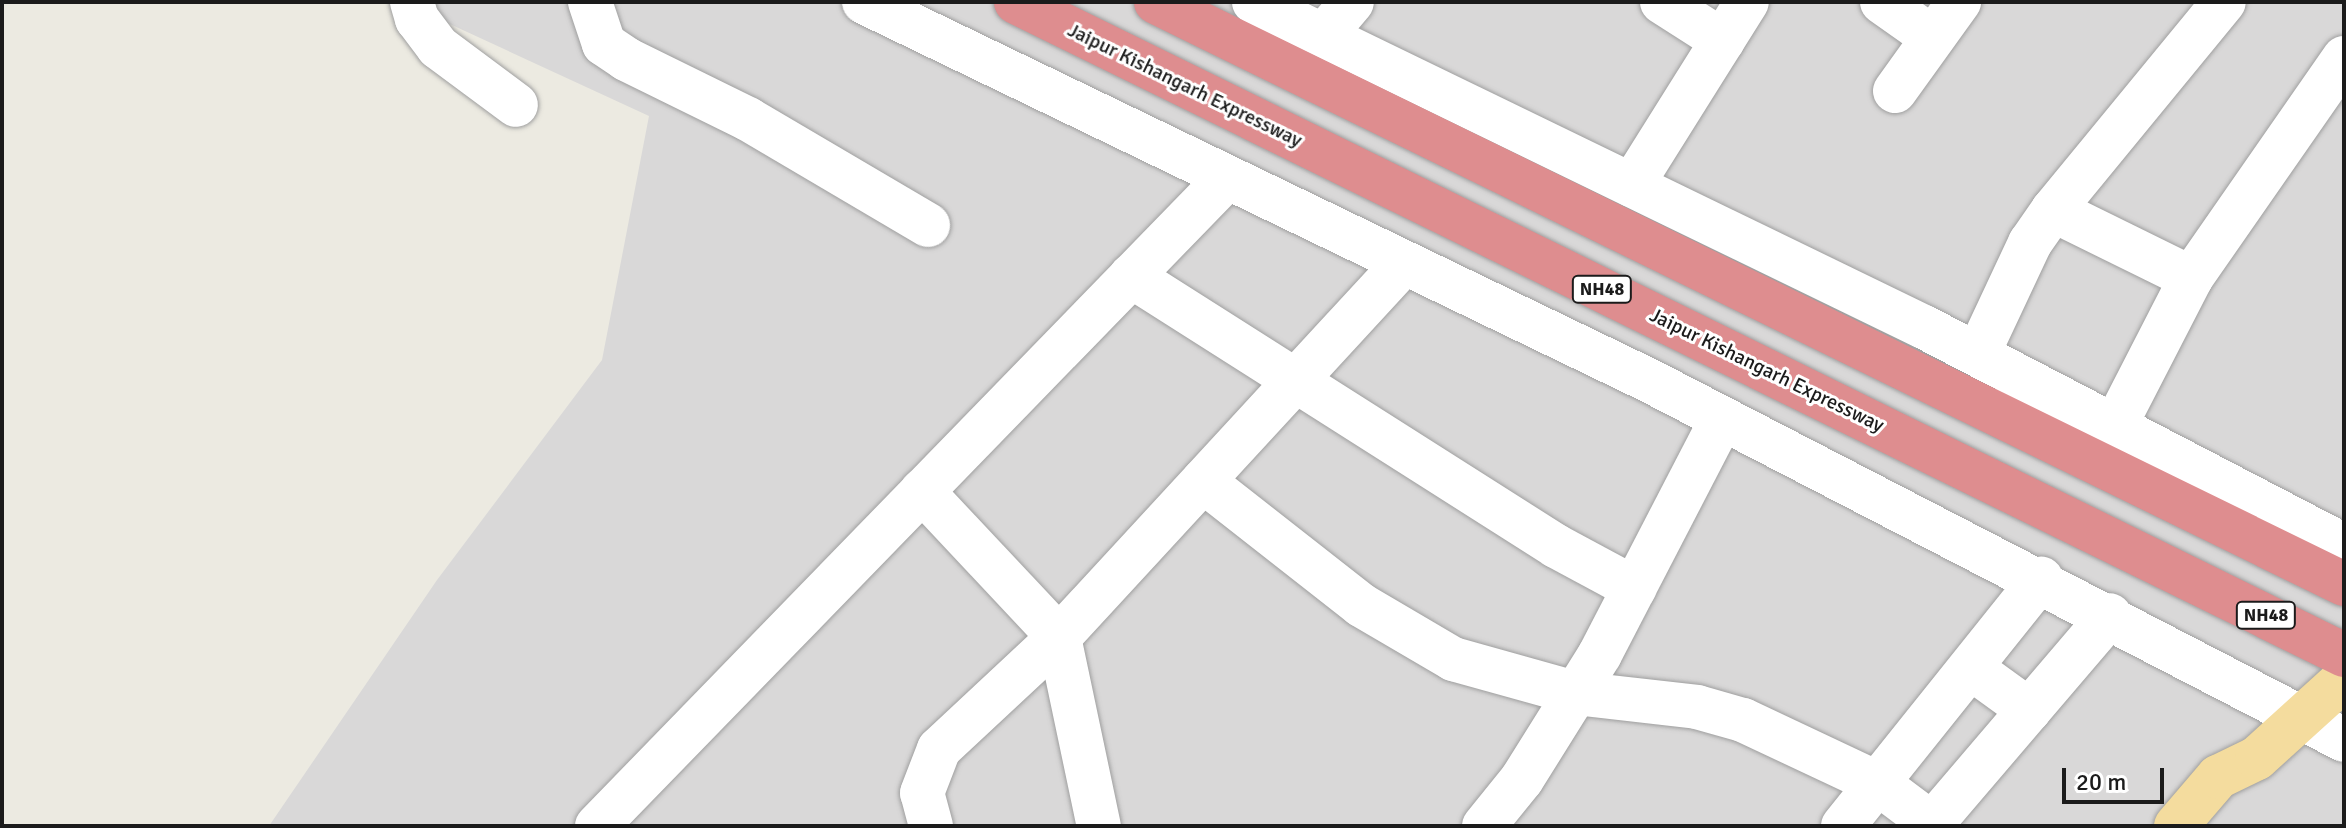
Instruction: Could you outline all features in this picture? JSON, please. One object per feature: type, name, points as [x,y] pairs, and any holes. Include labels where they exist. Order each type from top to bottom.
[{"type":"highway","name":"Jaipur Kishangarh Expressway","points":[[1016,2],[2188,575],[2344,655]]},
{"type":"highway","points":[[1156,2],[1789,315],[2219,519],[2344,584]]},
{"type":"main road","points":[[2176,826],[2218,777],[2257,758],[2344,679]]},
{"type":"main road","points":[[2214,826],[2238,799],[2257,758]]},
{"type":"street","points":[[412,2],[417,19],[438,47],[516,105]]},
{"type":"street","points":[[590,2],[604,44],[626,59],[774,133],[928,225]]},
{"type":"street","points":[[864,2],[1722,419],[2041,579],[2344,740]]},
{"type":"street","points":[[1254,2],[1978,354],[2344,546]]},
{"type":"street","points":[[1324,35],[1352,2]]},
{"type":"street","points":[[1662,2],[1723,41]]},
{"type":"street","points":[[1632,185],[1747,2]]},
{"type":"street","points":[[1882,2],[1933,38]]},
{"type":"street","points":[[1895,91],[1959,2]]},
{"type":"street","points":[[1978,354],[2030,243],[2053,210],[2224,2]]},
{"type":"street","points":[[2115,426],[2191,278],[2344,58]]},
{"type":"street","points":[[597,826],[1227,178]]},
{"type":"street","points":[[2053,210],[2191,278]]},
{"type":"street","points":[[931,826],[922,793],[939,749],[1059,637],[1404,263]]},
{"type":"street","points":[[1131,276],[1297,378],[1556,546],[1634,588]]},
{"type":"street","points":[[1484,826],[1522,779],[1575,693],[1722,419]]},
{"type":"street","points":[[1203,481],[1361,605],[1453,659],[1575,693],[1697,707],[1743,720],[1879,784],[1932,825],[2110,615]]},
{"type":"street","points":[[922,491],[1059,637],[1099,826]]},
{"type":"street","points":[[1843,826],[2041,579]]},
{"type":"street","points":[[1971,668],[2029,710]]},
{"type":"shaded area","points":[[402,2],[2344,2],[2344,826],[269,826],[437,580],[602,360],[649,116]]}]
